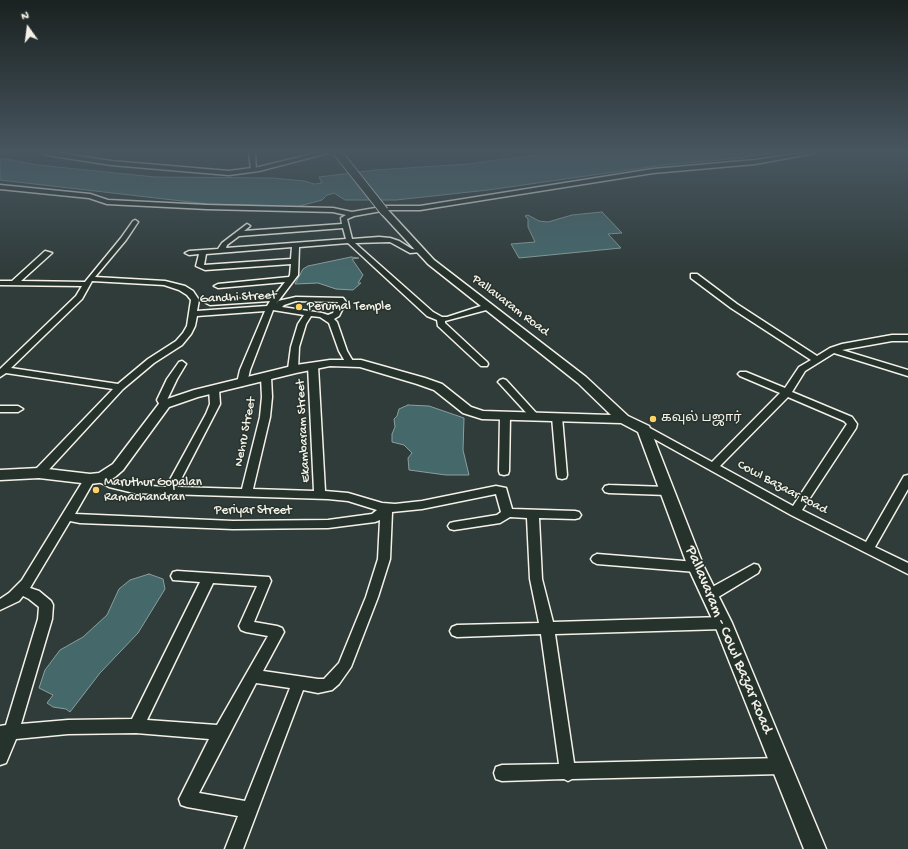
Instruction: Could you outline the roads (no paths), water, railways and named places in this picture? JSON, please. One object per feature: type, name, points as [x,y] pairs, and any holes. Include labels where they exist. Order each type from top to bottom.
[{"type":"street","points":[[56,193],[90,196],[107,202],[334,210],[352,214]]},
{"type":"street","name":"Pallavaram Road","points":[[369,193],[419,251],[487,307],[582,380],[623,419]]},
{"type":"street","points":[[487,307],[448,319],[441,319],[430,314],[350,242],[344,218],[352,214],[387,208],[420,208],[517,193]]},
{"type":"street","points":[[2,370],[79,297],[89,282],[124,240],[135,222]]},
{"type":"street","points":[[221,251],[224,244],[248,226]]},
{"type":"street","points":[[237,234],[347,226]]},
{"type":"street","points":[[189,253],[390,240],[397,242],[410,251],[419,251]]},
{"type":"street","points":[[242,383],[244,370],[273,308],[275,298],[291,280],[295,271],[296,245]]},
{"type":"street","points":[[203,252],[200,266],[205,268],[296,261]]},
{"type":"street","points":[[14,283],[48,253]]},
{"type":"street","points":[[694,276],[734,306],[817,360]]},
{"type":"street","points":[[218,286],[291,280]]},
{"type":"street","points":[[0,283],[165,283],[182,288],[190,293],[195,300],[194,314],[187,334],[179,342],[151,361],[120,387],[39,473]]},
{"type":"street","points":[[210,303],[275,298]]},
{"type":"street","points":[[273,308],[281,303],[296,299],[340,300],[342,302],[336,314],[330,318],[343,351],[350,363]]},
{"type":"street","name":"Gandhi Street","points":[[194,314],[273,308],[322,315],[330,318]]},
{"type":"street","points":[[294,369],[295,347],[302,324],[309,313]]},
{"type":"street","points":[[441,319],[441,324],[484,364]]},
{"type":"street","points":[[713,467],[787,392],[802,369],[833,350],[864,342],[908,338]]},
{"type":"street","points":[[833,350],[908,373]]},
{"type":"street","points":[[0,605],[14,597],[26,584],[68,516],[96,478],[110,474],[118,467],[164,405],[172,400],[294,369],[350,363],[380,369],[438,387],[473,414],[623,419],[644,429]]},
{"type":"street","points":[[164,405],[162,400],[172,379],[182,364]]},
{"type":"street","name":"Ekambaram Street","points":[[313,366],[320,495]]},
{"type":"street","points":[[2,370],[120,387]]},
{"type":"street","points":[[743,374],[848,419],[852,424],[851,428],[794,512]]},
{"type":"street","name":"Nehru Street","points":[[247,493],[265,417],[268,397],[266,377]]},
{"type":"street","points":[[503,382],[535,417]]},
{"type":"street","points":[[169,492],[211,414],[215,404],[214,389]]},
{"type":"street","points":[[0,409],[18,409]]},
{"type":"street","points":[[504,471],[505,416]]},
{"type":"street","points":[[557,417],[562,475]]},
{"type":"street","name":"Cowl Bazaar Road","points":[[644,429],[794,512],[908,569]]},
{"type":"street","name":"Pallavaram - Cowl Bazar Road","points":[[644,429],[696,567],[723,623],[815,849]]},
{"type":"street","points":[[0,475],[39,473],[96,478],[134,489],[169,492],[320,495],[348,497],[387,507],[422,505],[496,490],[502,491],[507,513]]},
{"type":"street","points":[[868,549],[908,479]]},
{"type":"street","points":[[609,490],[667,491]]},
{"type":"street","points":[[253,676],[299,683],[327,685],[344,667],[372,597],[384,559],[387,507]]},
{"type":"street","name":"Periyar Street","points":[[68,516],[80,519],[219,525],[328,524],[375,518],[387,507]]},
{"type":"street","points":[[454,526],[500,519],[507,513],[575,515]]},
{"type":"street","points":[[534,514],[536,579],[547,627],[568,773]]},
{"type":"street","points":[[597,558],[696,567]]},
{"type":"street","points":[[710,595],[754,569]]},
{"type":"street","points":[[177,576],[265,581],[246,626],[277,632],[187,799],[249,810]]},
{"type":"street","points":[[136,726],[209,578]]},
{"type":"street","points":[[0,757],[5,733],[45,619],[46,605],[34,595],[20,590]]},
{"type":"street","points":[[457,631],[547,627],[723,623]]},
{"type":"street","points":[[234,849],[299,683]]},
{"type":"street","points":[[5,733],[68,727],[136,726],[222,733]]},
{"type":"street","points":[[502,773],[568,773],[781,766]]},
{"type":"water","points":[[109,193],[464,193],[396,200],[345,200],[334,193],[327,195],[322,200],[296,207],[208,204]]},
{"type":"water","points":[[602,212],[622,233],[608,234],[621,248],[519,258],[511,244],[535,242],[528,227],[528,219],[525,216],[528,215],[539,221],[548,222],[572,215]]},
{"type":"water","points":[[351,257],[359,258],[352,259],[363,275],[358,283],[361,283],[353,290],[336,289],[318,283],[295,284],[303,269],[308,266]]},
{"type":"water","points":[[408,405],[429,406],[464,418],[463,450],[469,475],[446,475],[409,470],[408,458],[412,453],[404,445],[392,442],[392,434],[395,427],[394,419],[397,416],[399,409]]},
{"type":"water","points":[[149,574],[163,579],[165,589],[138,633],[100,673],[70,712],[66,709],[53,707],[47,703],[53,695],[39,688],[45,670],[60,650],[83,637],[107,615],[119,589],[130,580]]},
{"type":"place","name":"Perumal Temple","points":[[299,307]]},
{"type":"place","name":"கவுல் பஜார்","points":[[653,419]]},
{"type":"place","name":"Maruthur Gopalan Ramachandran","points":[[96,490]]}]
